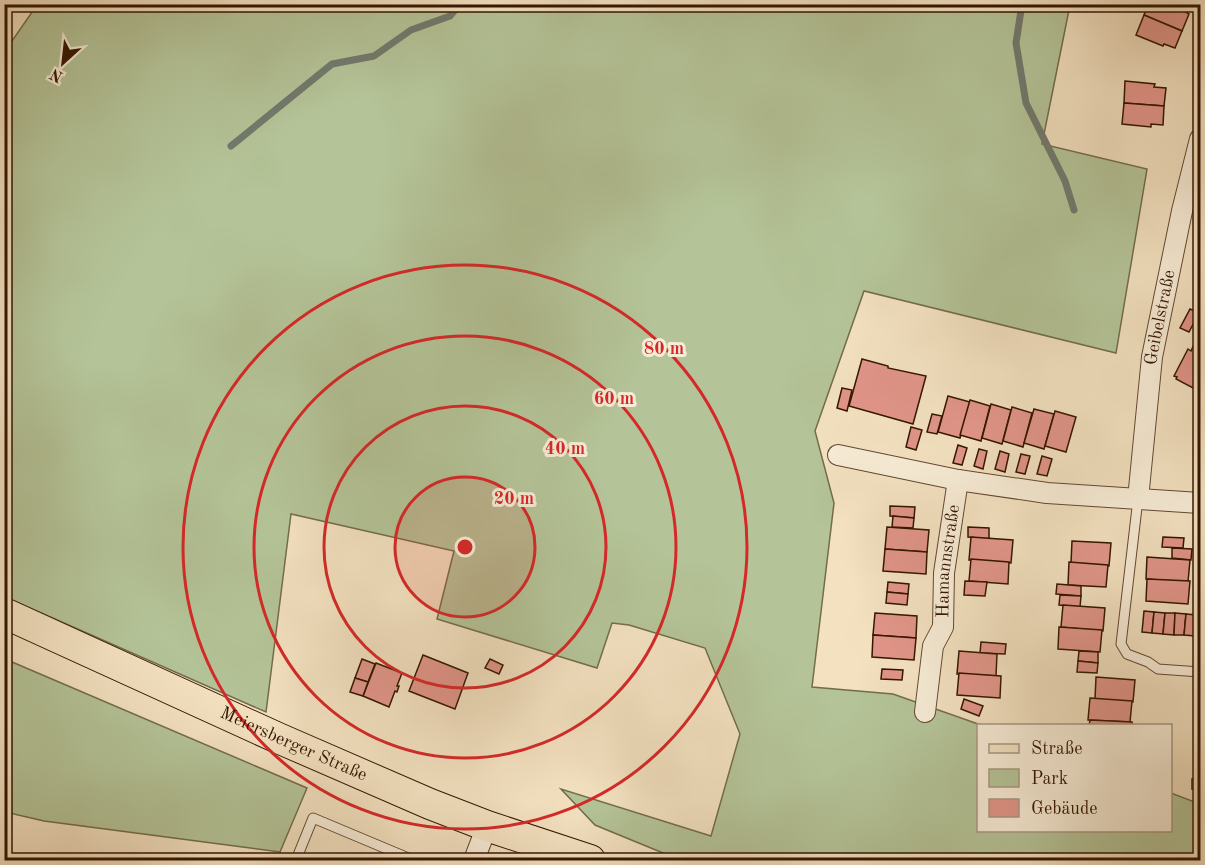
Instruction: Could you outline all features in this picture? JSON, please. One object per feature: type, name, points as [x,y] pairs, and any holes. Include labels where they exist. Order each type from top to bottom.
[{"type":"main road","name":"Meiersberger Straße","points":[[4,612],[329,760],[487,826],[590,861]]},
{"type":"street","name":"Geibelstraße","points":[[1137,499],[1152,357],[1182,211],[1200,139]]},
{"type":"street","name":"Hamannstraße","points":[[838,455],[958,480],[1047,494],[1200,503]]},
{"type":"street","name":"Hamannstraße","points":[[925,712],[933,646],[943,627],[944,573],[958,480]]},
{"type":"street","points":[[474,861],[487,826]]},
{"type":"lane","points":[[1137,499],[1121,644],[1127,654],[1148,662],[1158,669],[1200,672]]},
{"type":"lane","points":[[296,861],[313,818],[411,861]]},
{"type":"green space","points":[[37,5],[1070,5],[1042,144],[1147,169],[1116,353],[864,291],[815,431],[834,503],[812,687],[893,694],[978,724],[977,832],[1172,832],[1172,793],[1200,804],[1200,860],[680,860],[595,825],[561,789],[711,836],[740,734],[705,648],[629,625],[612,623],[597,668],[437,619],[454,551],[291,514],[266,712],[5,597],[5,51]]},
{"type":"green space","points":[[5,659],[307,788],[280,852],[44,821],[5,812]]},
{"type":"building","points":[[1149,4],[1173,4],[1189,14],[1182,31],[1144,15]]},
{"type":"building","points":[[1144,15],[1182,31],[1175,48],[1164,44],[1163,46],[1136,35]]},
{"type":"building","points":[[1125,81],[1155,84],[1154,87],[1166,88],[1164,106],[1124,103]]},
{"type":"building","points":[[1124,103],[1164,106],[1163,125],[1151,124],[1151,127],[1122,124]]},
{"type":"building","points":[[1190,309],[1199,313],[1189,332],[1180,328]]},
{"type":"building","points":[[1196,340],[1200,342],[1200,379],[1195,389],[1174,376],[1188,349],[1191,351]]},
{"type":"building","points":[[862,359],[888,366],[888,368],[926,376],[913,424],[849,406]]},
{"type":"building","points":[[842,388],[852,390],[847,411],[837,408]]},
{"type":"building","points":[[948,396],[970,402],[960,438],[938,432]]},
{"type":"building","points":[[970,400],[990,406],[981,441],[960,435]]},
{"type":"building","points":[[991,404],[1011,410],[1002,444],[982,438]]},
{"type":"building","points":[[1012,407],[1032,413],[1023,447],[1003,441]]},
{"type":"building","points":[[1034,409],[1054,414],[1044,449],[1024,443]]},
{"type":"building","points":[[1055,411],[1076,417],[1066,452],[1045,446]]},
{"type":"building","points":[[932,414],[942,416],[937,434],[927,432]]},
{"type":"building","points":[[911,427],[922,430],[916,450],[906,447]]},
{"type":"building","points":[[958,445],[967,448],[962,465],[953,463]]},
{"type":"building","points":[[979,449],[987,451],[983,469],[974,466]]},
{"type":"building","points":[[1000,451],[1009,454],[1005,472],[995,469]]},
{"type":"building","points":[[1021,454],[1030,456],[1025,474],[1016,472]]},
{"type":"building","points":[[1042,456],[1052,459],[1047,476],[1037,474]]},
{"type":"building","points":[[890,506],[915,507],[914,518],[890,516]]},
{"type":"building","points":[[893,516],[914,518],[913,528],[892,527]]},
{"type":"building","points":[[887,527],[929,530],[927,552],[885,549]]},
{"type":"building","points":[[968,527],[989,528],[989,539],[968,537]]},
{"type":"building","points":[[971,537],[1013,540],[1011,563],[969,560]]},
{"type":"building","points":[[1163,537],[1184,538],[1183,548],[1162,547]]},
{"type":"building","points":[[1072,541],[1111,543],[1109,566],[1071,563]]},
{"type":"building","points":[[1172,548],[1192,549],[1191,560],[1172,558]]},
{"type":"building","points":[[885,549],[927,552],[926,574],[883,571]]},
{"type":"building","points":[[1147,557],[1190,560],[1188,582],[1146,579]]},
{"type":"building","points":[[971,559],[1009,562],[1008,584],[969,581]]},
{"type":"building","points":[[1069,562],[1108,565],[1106,587],[1068,585]]},
{"type":"building","points":[[1147,579],[1190,581],[1188,604],[1146,601]]},
{"type":"building","points":[[965,581],[987,582],[985,596],[964,595]]},
{"type":"building","points":[[888,582],[909,584],[908,594],[887,592]]},
{"type":"building","points":[[1057,584],[1081,586],[1081,596],[1056,594]]},
{"type":"building","points":[[887,592],[908,594],[907,605],[886,603]]},
{"type":"building","points":[[1060,595],[1081,596],[1080,607],[1059,605]]},
{"type":"building","points":[[1063,605],[1105,608],[1103,631],[1061,627]]},
{"type":"building","points":[[1144,611],[1154,612],[1152,633],[1142,632]]},
{"type":"building","points":[[1154,612],[1165,613],[1163,634],[1152,633]]},
{"type":"building","points":[[875,613],[917,616],[916,638],[873,635]]},
{"type":"building","points":[[1165,613],[1175,613],[1174,635],[1163,634]]},
{"type":"building","points":[[1175,613],[1186,614],[1184,635],[1174,635]]},
{"type":"building","points":[[1186,614],[1196,615],[1195,636],[1184,635]]},
{"type":"building","points":[[1196,615],[1200,615],[1200,636],[1195,636]]},
{"type":"building","points":[[1059,627],[1102,630],[1100,652],[1058,649]]},
{"type":"building","points":[[873,635],[916,638],[914,660],[872,657]]},
{"type":"building","points":[[981,642],[1006,644],[1005,654],[980,653]]},
{"type":"building","points":[[959,651],[997,654],[996,676],[957,674]]},
{"type":"building","points":[[1079,651],[1098,652],[1098,663],[1078,661]]},
{"type":"building","points":[[423,655],[468,673],[455,709],[409,691]]},
{"type":"building","points":[[362,659],[375,664],[368,682],[355,678]]},
{"type":"building","points":[[490,659],[503,665],[499,674],[485,668]]},
{"type":"building","points":[[1078,661],[1098,663],[1097,673],[1077,672]]},
{"type":"building","points":[[376,663],[402,673],[397,692],[395,691],[389,707],[363,696]]},
{"type":"building","points":[[882,669],[903,670],[902,680],[881,679]]},
{"type":"building","points":[[959,673],[1001,676],[1000,698],[957,695]]},
{"type":"building","points":[[1096,677],[1135,680],[1133,702],[1095,699]]},
{"type":"building","points":[[355,678],[368,682],[363,696],[350,692]]},
{"type":"building","points":[[1090,698],[1132,701],[1130,722],[1088,720]]},
{"type":"building","points":[[964,699],[983,706],[979,716],[961,709]]},
{"type":"building","points":[[1090,720],[1132,722],[1132,724],[1089,724]]},
{"type":"building","points":[[1195,756],[1200,758],[1200,779],[1194,779]]},
{"type":"building","points":[[1192,779],[1200,779],[1200,790],[1192,789]]},
{"type":"waterway","points":[[231,146],[332,64],[374,56],[411,30],[450,16],[460,4]]},
{"type":"waterway","points":[[1022,4],[1016,43],[1026,103],[1065,181],[1074,210]]}]
